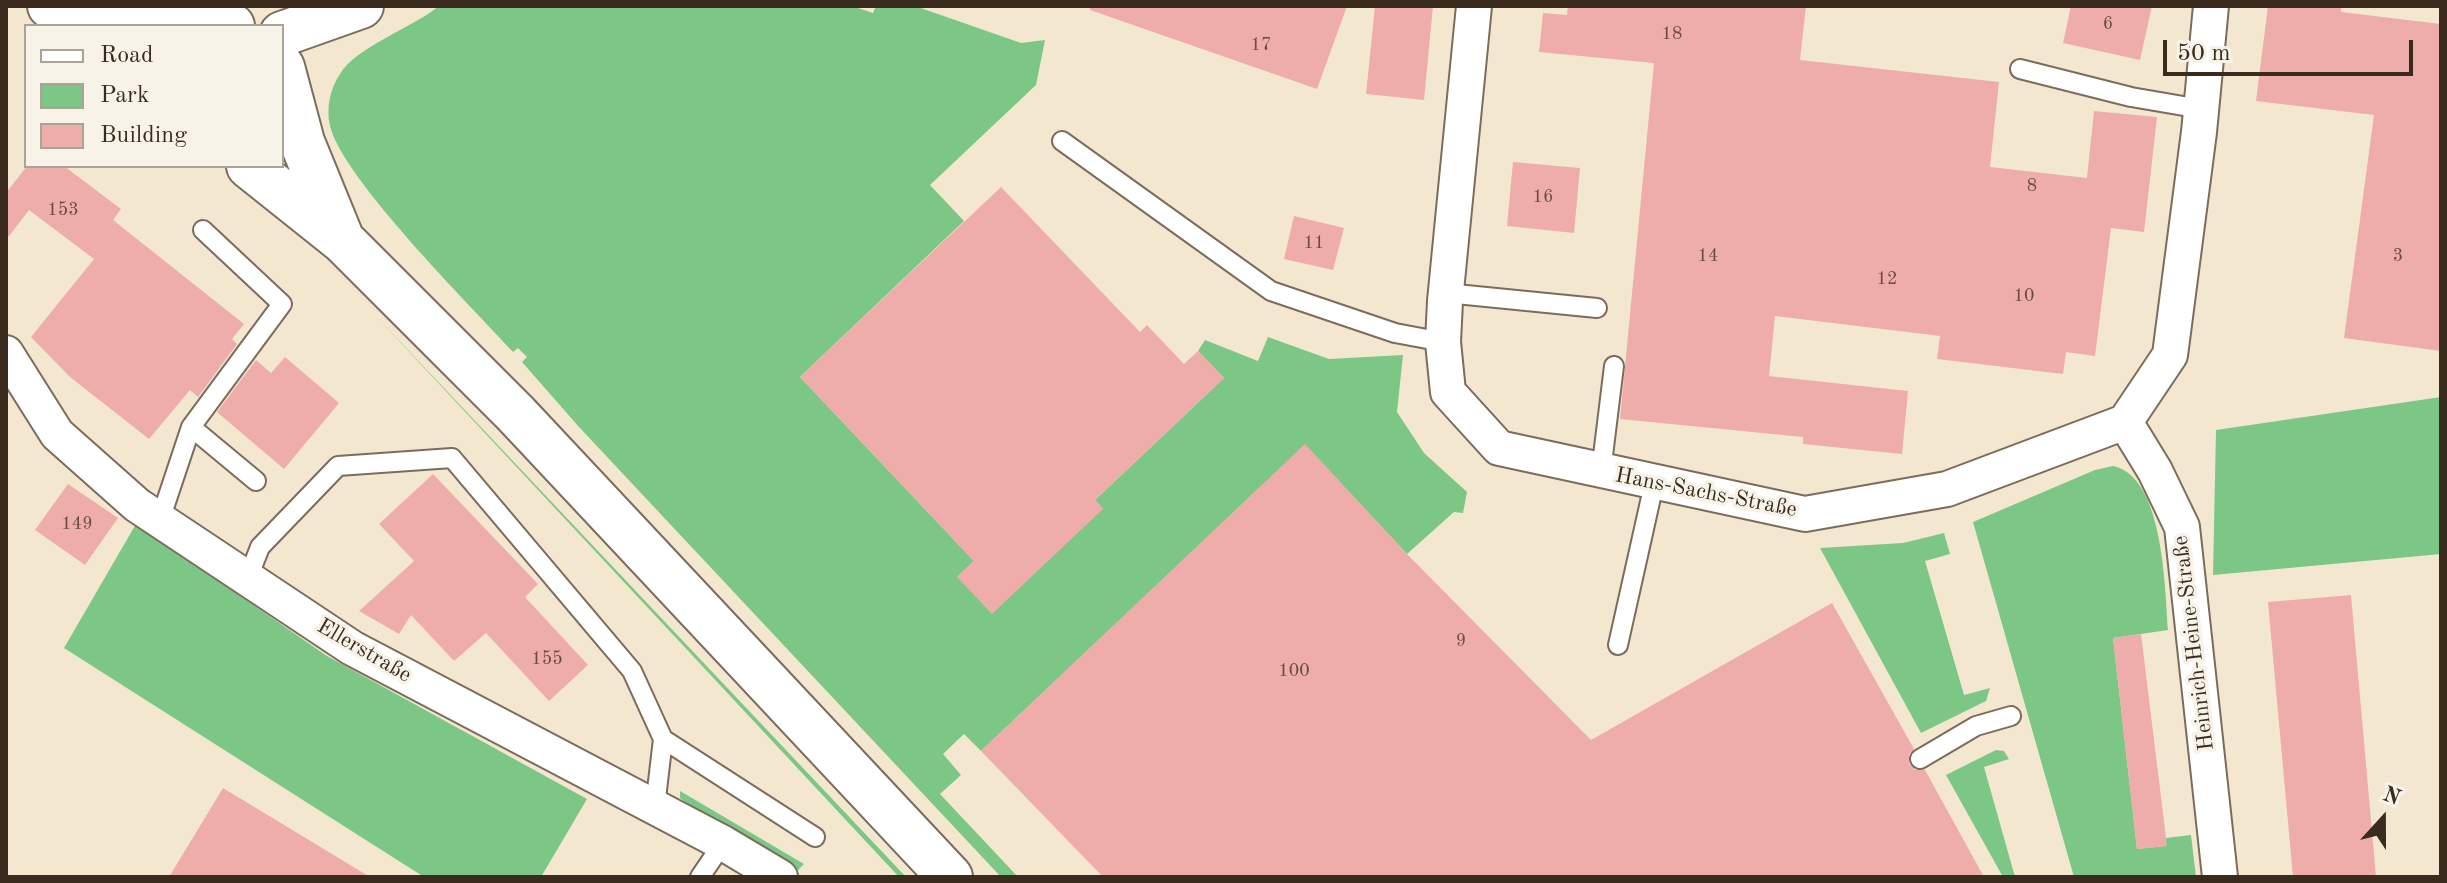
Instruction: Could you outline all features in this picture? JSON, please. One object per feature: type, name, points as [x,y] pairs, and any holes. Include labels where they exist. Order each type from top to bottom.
[{"type":"main road","points":[[42,6],[61,24]]},
{"type":"main road","points":[[50,6],[85,24]]},
{"type":"main road","points":[[112,6],[220,24]]},
{"type":"main road","points":[[284,33],[361,6]]},
{"type":"main road","points":[[284,74],[302,142],[343,241]]},
{"type":"main road","points":[[259,170],[343,241],[516,414],[950,877]]},
{"type":"street","name":"Hans-Sachs-Straße","points":[[1474,6],[1443,342],[1448,392],[1499,448],[1654,484],[1805,514],[1947,489],[2125,422]]},
{"type":"street","points":[[2125,422],[2170,355],[2211,6]]},
{"type":"street","name":"Ellerstraße","points":[[6,353],[57,434],[160,520],[352,648],[723,843],[780,877]]},
{"type":"street","name":"Heinrich-Heine-Straße","points":[[2125,422],[2155,471],[2182,527],[2220,877]]},
{"type":"lane","points":[[2020,69],[2131,97],[2201,109]]},
{"type":"lane","points":[[1062,141],[1271,291],[1395,333],[1443,342]]},
{"type":"lane","points":[[160,520],[191,427],[282,304],[203,230]]},
{"type":"lane","points":[[1446,293],[1597,308]]},
{"type":"lane","points":[[1601,472],[1614,366]]},
{"type":"lane","points":[[191,427],[256,481]]},
{"type":"lane","points":[[248,578],[260,547],[338,466],[452,458],[632,671],[663,739],[655,807]]},
{"type":"lane","points":[[1618,645],[1654,484]]},
{"type":"lane","points":[[1920,759],[1976,726],[2011,716]]},
{"type":"lane","points":[[663,739],[815,837]]},
{"type":"lane","points":[[700,877],[723,843]]},
{"type":"green space","points":[[439,6],[852,6],[873,13],[876,6],[915,6],[1021,43],[1045,40],[1036,85],[930,185],[964,221],[800,377],[974,561],[957,577],[1103,509],[1095,500],[1224,378],[1198,351],[1205,340],[1258,361],[1268,337],[1329,359],[1403,355],[1397,412],[1424,453],[1467,492],[1463,513],[1454,512],[1407,554],[1305,445],[981,751],[964,734],[943,754],[961,775],[940,794],[1018,877],[1001,877],[579,427],[522,362],[527,357],[518,348],[513,352],[411,242],[358,177],[330,126],[328,112],[331,92],[340,74],[358,55]]},
{"type":"green space","points":[[373,313],[906,877],[899,877]]},
{"type":"green space","points":[[2441,397],[2441,554],[2213,575],[2216,430]]},
{"type":"green space","points":[[2113,466],[2130,474],[2143,490],[2152,512],[2163,563],[2167,612],[2168,630],[2113,638],[2137,849],[2166,846],[2166,838],[2191,835],[2196,877],[2074,877],[1973,522],[2095,470]]},
{"type":"green space","points":[[136,524],[327,656],[587,799],[541,877],[424,877],[64,648]]},
{"type":"green space","points":[[1944,533],[1950,554],[1925,561],[1964,695],[1990,688],[1986,701],[1921,733],[1820,548],[1903,543]]},
{"type":"green space","points":[[1996,750],[2004,751],[2009,759],[1984,767],[2015,877],[2003,877],[1946,775]]},
{"type":"green space","points":[[680,791],[804,864],[797,871],[711,821],[680,798]]},
{"type":"building","points":[[1091,6],[1347,6],[1317,89],[1090,10]]},
{"type":"building","points":[[1375,6],[1433,6],[1424,100],[1366,94]]},
{"type":"building","points":[[1568,6],[1806,6],[1800,60],[1999,82],[1990,167],[2087,178],[2094,111],[2157,117],[2144,232],[2111,228],[2095,356],[2066,352],[2063,374],[1937,359],[1940,336],[1775,316],[1769,376],[1908,391],[1902,454],[1803,444],[1803,437],[1620,419],[1654,63],[1539,52],[1543,13],[1567,15]]},
{"type":"building","points":[[2071,6],[2152,6],[2140,60],[2063,43]]},
{"type":"building","points":[[2268,6],[2341,6],[2341,12],[2441,24],[2441,351],[2344,338],[2374,115],[2256,101]]},
{"type":"building","points":[[1513,162],[1580,168],[1574,233],[1507,226]]},
{"type":"building","points":[[25,168],[67,168],[121,209],[113,220],[244,324],[232,339],[237,344],[198,397],[190,390],[149,439],[70,377],[31,337],[94,259],[29,210],[6,240],[6,193]]},
{"type":"building","points":[[1001,187],[1140,332],[1147,325],[1184,364],[1198,351],[1224,378],[1095,500],[1103,509],[992,614],[957,577],[974,561],[800,377]]},
{"type":"building","points":[[1294,216],[1344,228],[1333,270],[1284,259]]},
{"type":"building","points":[[285,357],[339,403],[284,469],[217,412],[256,360],[271,373]]},
{"type":"building","points":[[1305,444],[1407,554],[1591,740],[1832,603],[1914,749],[1909,754],[1909,764],[1915,770],[1925,770],[1984,877],[1103,877],[981,751]]},
{"type":"building","points":[[433,474],[538,584],[525,597],[588,665],[549,701],[486,633],[454,661],[411,615],[399,634],[359,611],[414,561],[379,524]]},
{"type":"building","points":[[68,484],[118,518],[85,565],[35,530]]},
{"type":"building","points":[[2351,595],[2376,877],[2293,877],[2268,602]]},
{"type":"building","points":[[2141,634],[2167,846],[2137,849],[2113,638]]},
{"type":"building","points":[[223,788],[370,877],[169,877]]}]
